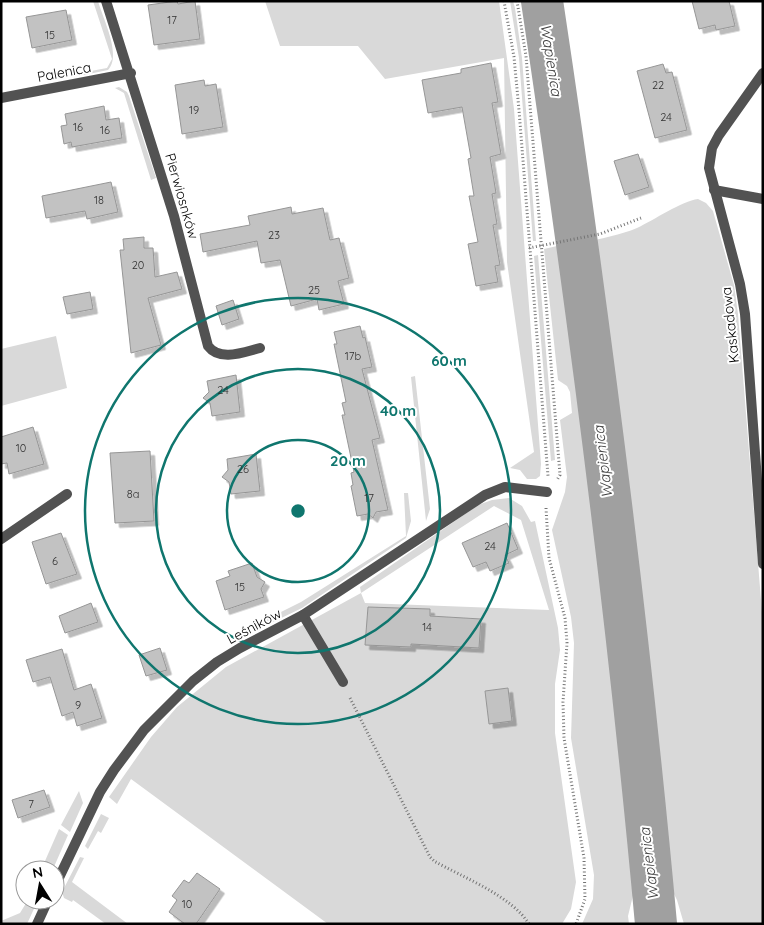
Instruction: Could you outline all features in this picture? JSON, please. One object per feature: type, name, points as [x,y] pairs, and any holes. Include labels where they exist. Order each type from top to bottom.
[{"type":"street","name":"Pierwiosnków","points":[[106,1],[131,73],[174,216],[208,346],[217,354],[225,355],[260,348]]},
{"type":"street","name":"Palenica","points":[[1,98],[131,73]]},
{"type":"street","name":"Kaskadowa","points":[[763,73],[712,148],[709,168],[740,284],[758,440],[763,564]]},
{"type":"street","points":[[714,190],[763,199]]},
{"type":"street","name":"Leśników","points":[[65,865],[100,792],[144,730],[193,681],[217,662],[302,615],[485,495],[505,488],[547,492]]},
{"type":"street","points":[[1,539],[67,494]]},
{"type":"street","points":[[302,615],[342,682]]},
{"type":"street","points":[[37,924],[43,910]]},
{"type":"path","points":[[504,1],[514,56],[548,465],[549,558],[566,627],[567,643],[562,702],[564,738],[584,858],[585,899],[576,924]]},
{"type":"path","points":[[517,1],[526,56],[560,475],[547,492]]},
{"type":"path","points":[[529,248],[609,231],[642,218]]},
{"type":"path","points":[[342,682],[430,857],[506,901],[524,915],[529,924]]},
{"type":"shaded area","points":[[93,1],[98,1],[110,37],[113,55],[112,63],[108,70],[84,75],[80,73],[107,68],[112,59]]},
{"type":"shaded area","points":[[265,1],[499,1],[514,109],[541,464],[540,476],[536,479],[527,479],[520,470],[510,468],[534,452],[507,262],[504,58],[385,79],[358,46],[280,46]]},
{"type":"shaded area","points":[[510,1],[513,1],[515,8],[522,58],[536,241],[533,241],[519,58]]},
{"type":"shaded area","points":[[119,87],[127,92],[129,96],[156,178],[151,180],[124,93],[115,88]]},
{"type":"shaded area","points":[[698,199],[706,203],[713,211],[734,285],[738,314],[763,625],[763,924],[684,924],[677,900],[663,872],[647,724],[584,243],[618,235],[644,225],[676,207]]},
{"type":"shaded area","points":[[570,243],[638,875],[628,916],[629,924],[582,924],[593,899],[594,875],[571,738],[574,643],[571,617],[552,530],[565,492],[567,477],[560,420],[572,413],[570,392],[567,386],[558,380],[544,249]]},
{"type":"shaded area","points":[[538,255],[555,460],[551,461],[534,256]]},
{"type":"shaded area","points":[[56,336],[67,388],[1,406],[1,349]]},
{"type":"shaded area","points":[[415,376],[430,509],[426,521],[411,377]]},
{"type":"shaded area","points":[[404,493],[408,493],[411,521],[406,538],[302,608],[271,623],[265,620],[301,602],[406,536]]},
{"type":"shaded area","points":[[509,498],[522,506],[531,522],[535,521],[558,628],[560,650],[555,684],[555,733],[576,882],[571,909],[562,924],[328,924],[131,779],[117,804],[109,797],[151,737],[177,707],[226,667],[361,593],[360,587],[478,505],[492,500]],"holes":[[[494,506],[521,520],[549,610],[365,603],[361,593]]]},
{"type":"shaded area","points":[[79,791],[83,803],[70,832],[61,825]]},
{"type":"shaded area","points":[[101,814],[109,818],[101,833],[98,831],[88,849],[85,846]]},
{"type":"shaded area","points":[[59,829],[68,835],[57,860],[45,860]]},
{"type":"shaded area","points":[[80,857],[84,858],[72,882],[128,924],[106,924],[73,900],[72,902],[65,898],[65,886]]},
{"type":"shaded area","points":[[22,910],[33,910],[27,924],[1,924],[1,921],[20,913]]},
{"type":"building","points":[[177,1],[178,4],[195,1],[200,39],[154,45],[148,5]]},
{"type":"building","points":[[692,1],[729,1],[735,26],[716,30],[715,25],[699,29]]},
{"type":"building","points":[[66,10],[72,40],[32,48],[26,17]]},
{"type":"building","points":[[491,63],[498,102],[492,103],[501,154],[490,157],[496,193],[492,194],[497,224],[493,225],[500,265],[495,266],[498,282],[476,286],[468,244],[478,242],[469,196],[474,196],[468,159],[471,158],[462,107],[428,113],[422,80],[461,73],[461,69]]},
{"type":"building","points":[[663,64],[666,73],[672,72],[687,130],[655,138],[637,71]]},
{"type":"building","points":[[204,80],[205,86],[216,84],[223,127],[182,134],[175,85]]},
{"type":"building","points":[[104,106],[106,120],[119,118],[122,138],[72,147],[71,142],[64,144],[61,126],[67,125],[65,114]]},
{"type":"building","points":[[638,154],[649,187],[625,195],[614,161]]},
{"type":"building","points":[[111,182],[118,212],[87,219],[85,211],[46,218],[42,196]]},
{"type":"building","points":[[291,207],[292,214],[323,208],[330,240],[339,238],[349,278],[338,281],[344,304],[319,310],[317,299],[291,306],[280,260],[261,263],[257,241],[203,252],[200,234],[250,225],[248,216]]},
{"type":"building","points":[[144,237],[144,248],[153,248],[155,277],[177,272],[182,289],[148,298],[161,345],[131,353],[120,250],[124,250],[123,239]]},
{"type":"building","points":[[90,292],[93,309],[67,314],[63,297]]},
{"type":"building","points":[[233,300],[239,319],[222,325],[216,306]]},
{"type":"building","points":[[360,326],[363,338],[365,337],[372,367],[362,369],[380,438],[372,440],[388,510],[376,512],[373,518],[368,514],[357,516],[351,486],[353,485],[351,473],[354,472],[342,415],[345,415],[342,403],[346,402],[334,344],[337,344],[334,332]]},
{"type":"building","points":[[236,375],[240,412],[212,416],[210,403],[203,398],[209,392],[207,381]]},
{"type":"building","points":[[33,427],[44,464],[9,474],[7,463],[1,464],[1,437]]},
{"type":"building","points":[[150,451],[154,521],[115,523],[110,453]]},
{"type":"building","points":[[256,454],[260,491],[231,494],[229,482],[222,477],[228,470],[227,459]]},
{"type":"building","points":[[507,523],[518,549],[505,555],[509,563],[490,571],[486,562],[473,567],[462,543]]},
{"type":"building","points":[[61,533],[77,574],[46,584],[32,542]]},
{"type":"building","points":[[252,563],[257,577],[265,582],[261,589],[264,597],[225,610],[216,581],[230,576],[228,571]]},
{"type":"building","points":[[91,603],[98,622],[65,633],[59,616]]},
{"type":"building","points":[[368,607],[430,609],[430,616],[481,619],[479,648],[411,644],[411,647],[365,645]]},
{"type":"building","points":[[160,648],[167,670],[146,676],[139,655]]},
{"type":"building","points":[[62,649],[74,690],[91,684],[102,718],[77,726],[73,712],[62,716],[50,677],[33,682],[26,660]]},
{"type":"building","points":[[508,688],[512,721],[489,724],[485,691]]},
{"type":"building","points":[[44,790],[50,807],[18,818],[12,800]]},
{"type":"building","points":[[197,873],[220,889],[196,924],[185,924],[169,912],[177,900],[172,896],[184,880],[189,883]]},
{"type":"waterway","name":"Wapienica","points":[[542,1],[606,461],[633,692],[656,924]]}]
